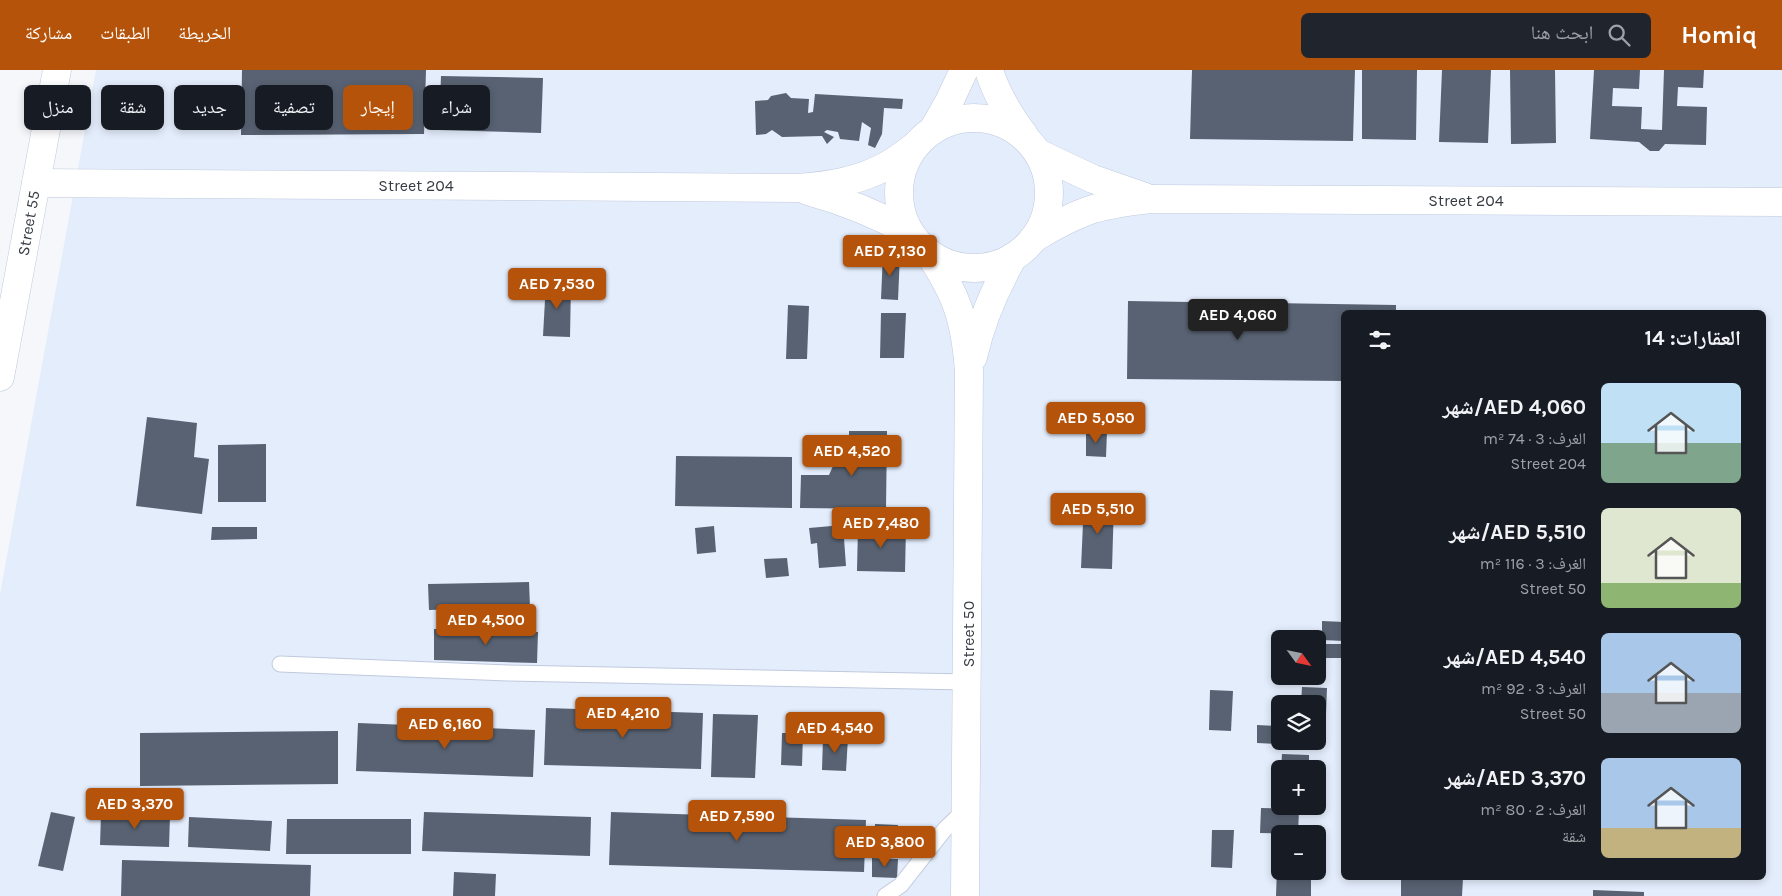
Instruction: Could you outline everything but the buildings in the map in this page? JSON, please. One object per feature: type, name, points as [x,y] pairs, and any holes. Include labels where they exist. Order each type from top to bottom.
[{"type":"street","name":"Street 55","points":[[0,377],[57,70]]},
{"type":"street","points":[[964,70],[949,102],[904,166],[899,189],[901,211],[910,232],[928,252],[948,263],[970,268],[992,266],[1013,257],[1034,238],[1047,211],[1048,181],[1032,146],[1007,111],[989,70]]},
{"type":"street","points":[[923,138],[956,119],[981,117],[1006,124],[1032,146]]},
{"type":"street","name":"Street 204","points":[[36,183],[797,188],[828,186],[860,178],[888,165],[923,138]]},
{"type":"street","name":"Street 204","points":[[1032,146],[1093,179],[1151,199]]},
{"type":"street","name":"Street 204","points":[[797,188],[855,206],[910,232]]},
{"type":"street","name":"Street 204","points":[[1034,238],[1060,222],[1090,210],[1120,203],[1151,199],[1782,202]]},
{"type":"street","name":"Street 50","points":[[928,252],[946,279],[959,308],[967,339],[969,371],[965,896]]},
{"type":"street","name":"Street 50","points":[[969,371],[986,312],[998,284],[1013,257]]},
{"type":"lane","points":[[280,664],[508,673],[967,682]]},
{"type":"lane","points":[[885,896],[901,885],[945,829],[966,809]]},
{"type":"shaded area","points":[[96,70],[1782,70],[1782,896],[0,896],[0,594],[85,130],[91,130],[91,97]]}]
